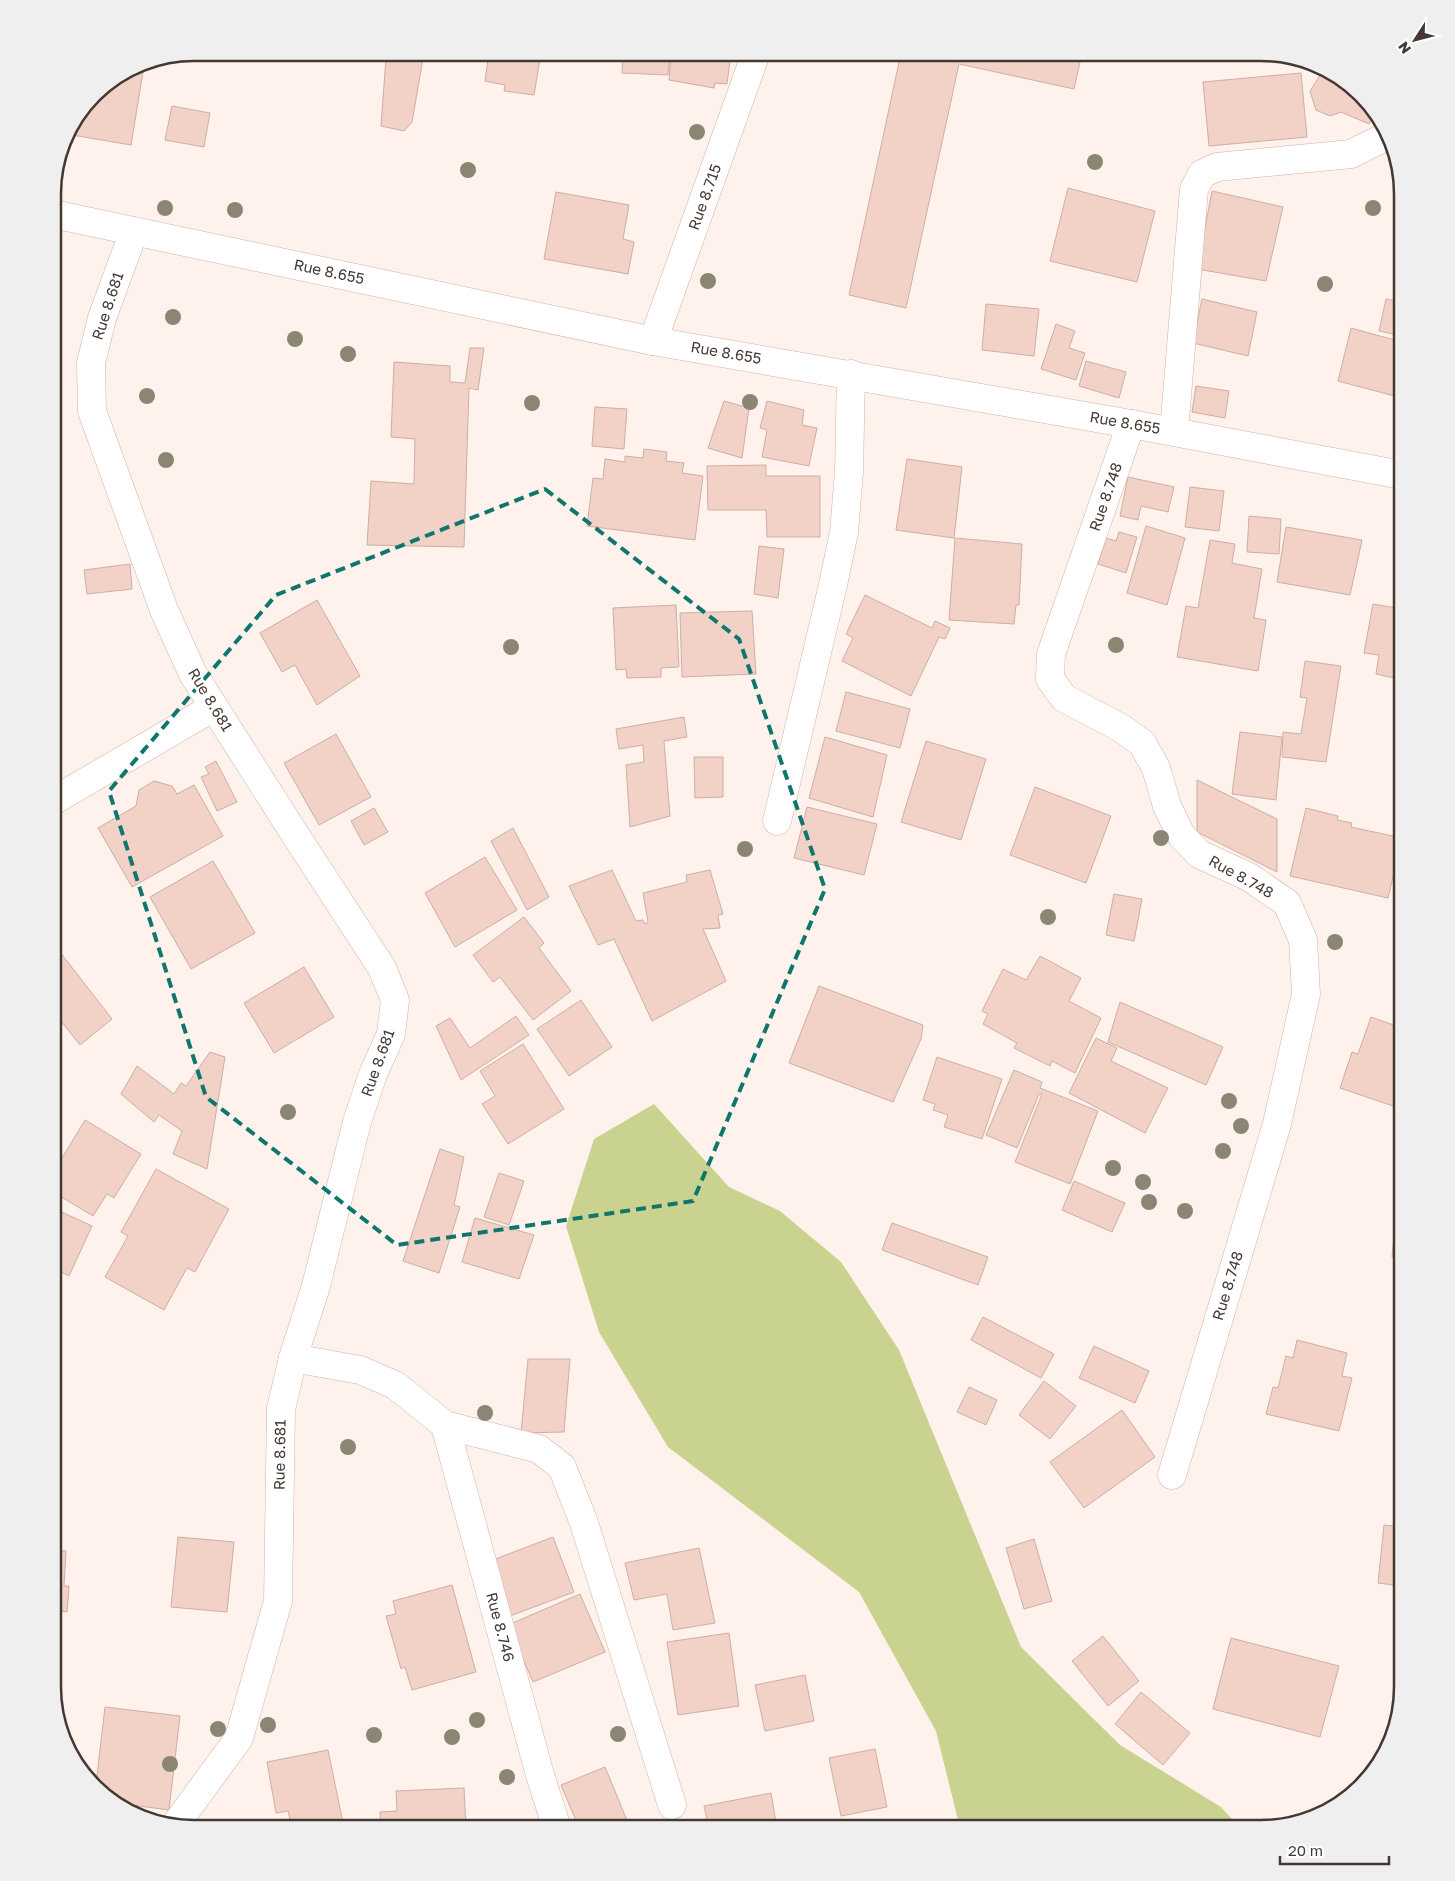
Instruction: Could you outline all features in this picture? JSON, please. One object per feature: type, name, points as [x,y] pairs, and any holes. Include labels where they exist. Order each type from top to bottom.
[{"type":"street","name":"Rue 8.715","points":[[653,340],[753,62]]},
{"type":"street","points":[[1174,432],[1194,188],[1202,174],[1217,167],[1352,154],[1381,139]]},
{"type":"street","name":"Rue 8.655","points":[[62,216],[653,340],[1131,424],[1394,473]]},
{"type":"street","name":"Rue 8.681","points":[[134,231],[102,318],[90,363],[92,411],[164,610],[193,674],[382,968],[395,1000],[391,1034],[373,1074],[357,1122],[316,1286],[293,1358],[281,1409],[278,1601],[239,1738],[180,1819]]},
{"type":"street","points":[[777,821],[844,532],[849,472],[851,374]]},
{"type":"street","name":"Rue 8.748","points":[[1131,424],[1051,654],[1050,679],[1064,698],[1121,728],[1142,743],[1156,768],[1167,806],[1182,835],[1199,854],[1249,878],[1287,903],[1303,940],[1306,994],[1277,1124],[1172,1475]]},
{"type":"street","points":[[62,796],[214,707]]},
{"type":"street","points":[[293,1358],[360,1370],[395,1385],[445,1426],[539,1449],[562,1467],[584,1523],[672,1805]]},
{"type":"street","name":"Rue 8.746","points":[[445,1426],[540,1775],[555,1820]]},
{"type":"highlighted area","points":[[545,489],[739,639],[825,889],[693,1201],[397,1245],[206,1097],[109,791],[276,595]]},
{"type":"green space","points":[[654,1104],[729,1187],[780,1211],[841,1262],[899,1350],[1021,1647],[1120,1745],[1221,1807],[1233,1820],[958,1820],[936,1731],[859,1592],[668,1447],[599,1332],[566,1226],[594,1139]]},
{"type":"building","points":[[386,62],[422,62],[412,122],[404,131],[381,126]]},
{"type":"building","points":[[488,62],[540,62],[534,95],[504,91],[505,85],[485,81]]},
{"type":"building","points":[[623,62],[669,62],[668,75],[622,73]]},
{"type":"building","points":[[670,62],[730,62],[727,84],[715,83],[714,88],[669,80]]},
{"type":"building","points":[[899,62],[1080,62],[1074,89],[959,64],[906,308],[849,295]]},
{"type":"building","points":[[143,72],[131,145],[75,136],[84,120],[100,100],[120,84]]},
{"type":"building","points":[[1301,73],[1307,137],[1209,146],[1203,82]]},
{"type":"building","points":[[1320,75],[1348,94],[1371,120],[1369,124],[1341,112],[1330,116],[1316,110],[1310,91]]},
{"type":"building","points":[[172,106],[210,113],[204,147],[165,140]]},
{"type":"building","points":[[1068,188],[1155,211],[1137,282],[1050,261]]},
{"type":"building","points":[[1212,191],[1283,207],[1266,281],[1197,269]]},
{"type":"building","points":[[556,192],[629,205],[623,239],[634,242],[628,274],[544,259]]},
{"type":"building","points":[[1202,299],[1257,312],[1248,356],[1193,343]]},
{"type":"building","points":[[1386,299],[1394,300],[1394,334],[1379,331]]},
{"type":"building","points":[[986,304],[1039,309],[1034,356],[982,350]]},
{"type":"building","points":[[1056,324],[1075,331],[1069,348],[1085,353],[1076,380],[1041,369]]},
{"type":"building","points":[[1351,328],[1394,340],[1394,396],[1338,381]]},
{"type":"building","points":[[470,348],[484,348],[478,390],[469,388],[464,547],[367,545],[371,481],[414,484],[415,439],[391,437],[394,362],[450,366],[450,382],[465,383]]},
{"type":"building","points":[[1086,361],[1126,372],[1119,398],[1079,386]]},
{"type":"building","points":[[1196,386],[1229,391],[1225,418],[1192,412]]},
{"type":"building","points":[[724,401],[749,408],[742,458],[708,448]]},
{"type":"building","points":[[767,401],[804,410],[802,425],[817,428],[809,466],[762,457],[767,430],[760,428]]},
{"type":"building","points":[[595,407],[627,409],[624,449],[592,446]]},
{"type":"building","points":[[644,449],[667,452],[666,461],[684,463],[682,473],[703,476],[695,540],[587,526],[593,478],[603,479],[605,459],[625,462],[625,456],[643,458]]},
{"type":"building","points":[[907,459],[962,467],[954,538],[896,530]]},
{"type":"building","points":[[766,465],[766,476],[820,476],[820,537],[767,537],[766,510],[708,510],[707,466]]},
{"type":"building","points":[[1128,477],[1174,487],[1168,512],[1141,506],[1138,520],[1120,516]]},
{"type":"building","points":[[1190,487],[1224,491],[1219,531],[1185,527]]},
{"type":"building","points":[[1249,516],[1281,519],[1279,554],[1247,552]]},
{"type":"building","points":[[1146,526],[1185,538],[1167,605],[1127,593]]},
{"type":"building","points":[[1286,527],[1362,540],[1350,595],[1277,582]]},
{"type":"building","points":[[1119,532],[1137,537],[1126,573],[1098,564],[1106,538],[1116,541]]},
{"type":"building","points":[[955,538],[1022,544],[1019,605],[1016,605],[1014,624],[949,620]]},
{"type":"building","points":[[1210,540],[1235,544],[1232,563],[1262,569],[1254,618],[1266,620],[1258,671],[1177,657],[1186,606],[1198,608]]},
{"type":"building","points":[[759,546],[784,549],[778,598],[754,594]]},
{"type":"building","points":[[130,564],[132,589],[87,594],[84,570]]},
{"type":"building","points":[[865,595],[932,628],[935,621],[950,628],[945,639],[939,637],[911,696],[842,661],[853,638],[846,634]]},
{"type":"building","points":[[317,600],[360,676],[317,705],[295,665],[282,672],[260,633]]},
{"type":"building","points":[[1373,604],[1394,608],[1394,678],[1376,674],[1379,655],[1364,653]]},
{"type":"building","points":[[676,605],[679,667],[661,668],[661,677],[627,678],[626,669],[616,670],[613,608]]},
{"type":"building","points":[[752,611],[756,674],[682,677],[680,613]]},
{"type":"building","points":[[1305,661],[1341,666],[1326,762],[1282,757],[1283,732],[1301,734],[1307,698],[1300,697]]},
{"type":"building","points":[[846,692],[910,709],[900,748],[836,731]]},
{"type":"building","points":[[684,717],[687,737],[664,741],[670,816],[630,827],[626,765],[644,762],[643,745],[619,749],[616,729]]},
{"type":"building","points":[[1240,732],[1282,737],[1276,800],[1232,794]]},
{"type":"building","points":[[336,734],[371,797],[319,825],[284,763]]},
{"type":"building","points":[[825,737],[887,755],[873,817],[809,798]]},
{"type":"building","points":[[926,741],[986,759],[961,840],[901,822]]},
{"type":"building","points":[[694,757],[723,757],[723,797],[695,798]]},
{"type":"building","points":[[216,761],[237,802],[217,811],[201,777],[209,774],[205,767]]},
{"type":"building","points":[[1197,780],[1277,819],[1277,872],[1197,832]]},
{"type":"building","points":[[154,781],[172,786],[177,794],[194,785],[223,836],[132,887],[98,828],[136,806],[139,790]]},
{"type":"building","points":[[1035,787],[1111,816],[1086,883],[1010,855]]},
{"type":"building","points":[[807,807],[877,824],[864,875],[794,858]]},
{"type":"building","points":[[374,808],[388,832],[364,845],[351,821]]},
{"type":"building","points":[[1306,808],[1338,816],[1337,820],[1352,823],[1351,827],[1394,836],[1394,872],[1388,898],[1290,876]]},
{"type":"building","points":[[513,828],[549,897],[527,910],[491,841]]},
{"type":"building","points":[[485,857],[517,910],[455,947],[425,893]]},
{"type":"building","points":[[213,861],[255,933],[191,969],[150,897]]},
{"type":"building","points":[[612,870],[636,921],[643,920],[645,924],[648,922],[643,893],[687,882],[686,875],[710,870],[723,914],[718,915],[720,928],[703,929],[726,981],[652,1021],[614,939],[598,945],[569,886]]},
{"type":"building","points":[[1114,894],[1142,899],[1134,941],[1106,935]]},
{"type":"building","points":[[524,917],[544,943],[539,948],[571,991],[533,1020],[500,977],[493,982],[473,955]]},
{"type":"building","points":[[61,954],[112,1019],[80,1045],[61,1022]]},
{"type":"building","points":[[1040,956],[1081,978],[1069,1001],[1101,1018],[1075,1073],[1052,1061],[1050,1066],[1014,1048],[1017,1043],[983,1024],[988,1014],[982,1011],[1003,969],[1026,980]]},
{"type":"building","points":[[304,967],[334,1017],[274,1053],[244,1003]]},
{"type":"building","points":[[819,986],[923,1025],[921,1039],[893,1102],[789,1063]]},
{"type":"building","points":[[581,1000],[612,1047],[569,1076],[537,1029]]},
{"type":"building","points":[[1120,1002],[1223,1047],[1206,1085],[1108,1042]]},
{"type":"building","points":[[516,1016],[529,1035],[461,1080],[436,1026],[450,1018],[470,1048]]},
{"type":"building","points":[[1371,1017],[1394,1025],[1393,1106],[1340,1088],[1352,1052],[1358,1054]]},
{"type":"building","points":[[1096,1038],[1117,1048],[1111,1061],[1168,1088],[1145,1133],[1069,1093]]},
{"type":"building","points":[[523,1044],[564,1109],[508,1144],[482,1104],[495,1096],[480,1071]]},
{"type":"building","points":[[210,1052],[225,1057],[207,1169],[173,1154],[182,1131],[159,1115],[154,1122],[121,1094],[137,1066],[174,1094],[181,1083],[186,1086]]},
{"type":"building","points":[[937,1057],[1002,1079],[982,1139],[944,1127],[948,1115],[933,1110],[935,1104],[923,1100]]},
{"type":"building","points":[[1014,1070],[1042,1082],[1040,1088],[1098,1111],[1070,1184],[1015,1162],[1042,1094],[1039,1094],[1017,1148],[986,1135]]},
{"type":"building","points":[[85,1120],[141,1154],[114,1198],[107,1194],[93,1216],[61,1197],[61,1159]]},
{"type":"building","points":[[440,1149],[464,1157],[454,1205],[460,1207],[439,1273],[403,1261]]},
{"type":"building","points":[[156,1169],[229,1209],[195,1272],[187,1268],[164,1310],[105,1277],[128,1236],[121,1232]]},
{"type":"building","points":[[499,1173],[524,1181],[509,1225],[484,1217]]},
{"type":"building","points":[[1074,1181],[1125,1203],[1112,1232],[1062,1210]]},
{"type":"building","points":[[61,1212],[92,1226],[69,1276],[61,1272]]},
{"type":"building","points":[[475,1218],[534,1235],[519,1279],[462,1262]]},
{"type":"building","points":[[892,1223],[988,1257],[978,1285],[882,1250]]},
{"type":"building","points":[[1394,1237],[1394,1257],[1392,1257]]},
{"type":"building","points":[[983,1317],[1054,1354],[1041,1378],[971,1340]]},
{"type":"building","points":[[1297,1340],[1347,1353],[1342,1376],[1352,1378],[1339,1431],[1266,1414],[1273,1387],[1278,1388],[1286,1356],[1293,1358]]},
{"type":"building","points":[[1094,1346],[1149,1371],[1135,1403],[1079,1378]]},
{"type":"building","points":[[528,1359],[570,1359],[564,1432],[521,1433]]},
{"type":"building","points":[[1044,1381],[1076,1406],[1050,1439],[1019,1415]]},
{"type":"building","points":[[969,1387],[997,1400],[986,1425],[957,1412]]},
{"type":"building","points":[[1122,1410],[1155,1457],[1084,1508],[1050,1462]]},
{"type":"building","points":[[1384,1525],[1394,1526],[1394,1585],[1378,1583]]},
{"type":"building","points":[[178,1537],[234,1542],[227,1612],[171,1607]]},
{"type":"building","points":[[553,1537],[574,1592],[510,1616],[490,1561]]},
{"type":"building","points":[[1034,1539],[1052,1601],[1024,1609],[1006,1548]]},
{"type":"building","points":[[699,1548],[715,1623],[673,1630],[667,1594],[634,1600],[625,1563]]},
{"type":"building","points":[[61,1551],[66,1551],[64,1586],[69,1586],[67,1612],[61,1611]]},
{"type":"building","points":[[452,1585],[476,1672],[412,1690],[405,1667],[401,1669],[386,1616],[396,1614],[393,1601]]},
{"type":"building","points":[[580,1594],[605,1652],[533,1682],[508,1625]]},
{"type":"building","points":[[729,1633],[739,1706],[678,1715],[667,1642]]},
{"type":"building","points":[[1103,1636],[1139,1681],[1108,1706],[1072,1661]]},
{"type":"building","points":[[1231,1638],[1339,1666],[1320,1737],[1213,1709]]},
{"type":"building","points":[[805,1675],[814,1721],[765,1731],[755,1685]]},
{"type":"building","points":[[1141,1692],[1190,1733],[1163,1765],[1115,1724]]},
{"type":"building","points":[[105,1707],[180,1716],[169,1810],[135,1805],[113,1792],[97,1777]]},
{"type":"building","points":[[875,1749],[887,1807],[841,1816],[829,1758]]},
{"type":"building","points":[[328,1750],[342,1820],[290,1820],[288,1811],[276,1813],[267,1762]]},
{"type":"building","points":[[605,1767],[627,1820],[576,1820],[561,1785]]},
{"type":"building","points":[[464,1788],[466,1820],[380,1820],[380,1812],[397,1811],[396,1791]]},
{"type":"building","points":[[771,1793],[776,1820],[707,1820],[704,1806]]}]
